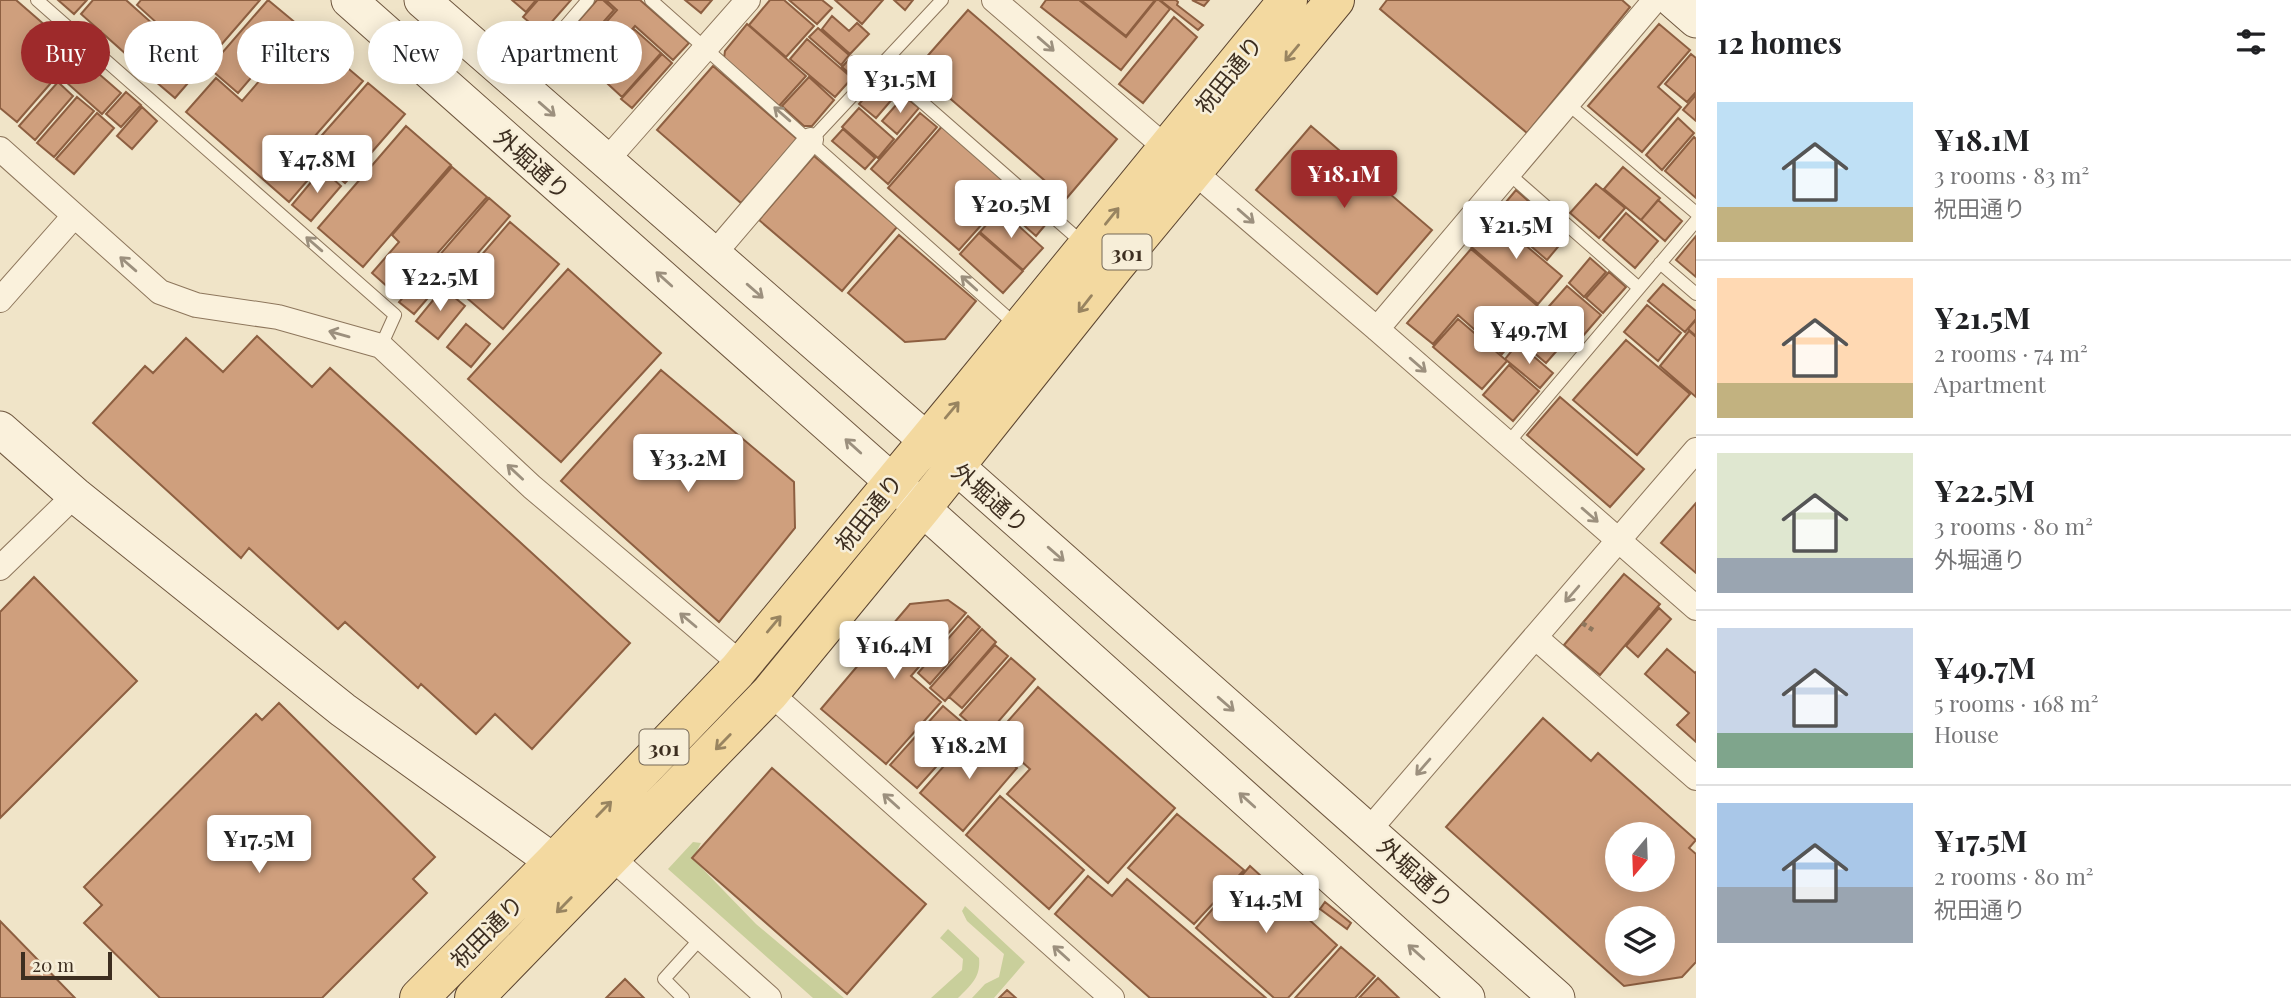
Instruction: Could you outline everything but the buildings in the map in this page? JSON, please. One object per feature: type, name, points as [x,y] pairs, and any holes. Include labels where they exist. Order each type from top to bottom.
[{"type":"main road","name":"外堀通り","points":[[349,0],[892,481],[1467,998]]},
{"type":"main road","name":"外堀通り","points":[[422,0],[477,48]]},
{"type":"main road","name":"祝田通り","points":[[419,998],[771,693],[1107,276],[1180,160],[1287,0]]},
{"type":"main road","name":"祝田通り","points":[[474,998],[580,860],[1087,247],[1180,160],[1335,0]]},
{"type":"main road","points":[[1673,0],[1696,20]]},
{"type":"main road","name":"外堀通り","points":[[518,84],[956,466],[1557,998]]},
{"type":"main road","points":[[0,429],[75,495],[343,710],[580,860]]},
{"type":"street","points":[[606,161],[748,0]]},
{"type":"street","points":[[994,0],[1696,608]]},
{"type":"street","points":[[1377,329],[1655,0]]},
{"type":"street","points":[[713,255],[811,140]]},
{"type":"street","points":[[0,149],[160,292],[196,305],[278,317],[381,346],[532,487],[741,664]]},
{"type":"street","points":[[0,300],[74,216]]},
{"type":"street","points":[[1369,830],[1696,450]]},
{"type":"street","points":[[0,568],[75,495]]},
{"type":"street","points":[[1535,636],[1696,778]]},
{"type":"street","points":[[771,693],[1112,998]]},
{"type":"street","points":[[580,860],[701,938],[769,998]]},
{"type":"lane","points":[[37,0],[395,315],[381,346]]},
{"type":"lane","points":[[570,21],[588,0]]},
{"type":"lane","points":[[651,0],[1020,328]]},
{"type":"lane","points":[[811,140],[942,0]]},
{"type":"lane","points":[[881,66],[1087,247]]},
{"type":"lane","points":[[1568,104],[1696,213]]},
{"type":"lane","points":[[1509,174],[1639,288]]},
{"type":"lane","points":[[1508,443],[1696,221]]},
{"type":"lane","points":[[1660,263],[1696,293]]},
{"type":"lane","points":[[683,998],[664,979],[701,938]]},
{"type":"green space","points":[[693,842],[701,843],[693,859],[756,924],[844,998],[813,998],[668,869]]},
{"type":"green space","points":[[965,906],[1025,962],[994,998],[972,998],[985,984],[999,977],[1004,954],[967,921],[962,911]]},
{"type":"green space","points":[[948,929],[979,958],[977,976],[958,998],[931,998],[962,970],[963,959],[940,938]]}]
